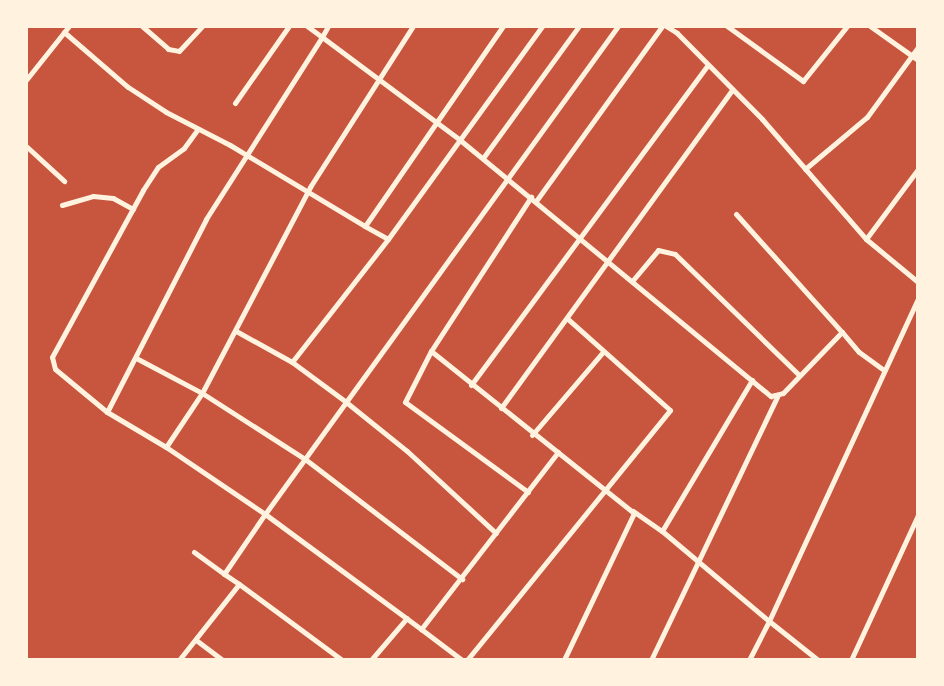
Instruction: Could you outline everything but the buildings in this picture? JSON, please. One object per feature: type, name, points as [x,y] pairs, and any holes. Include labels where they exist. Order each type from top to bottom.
[{"type":"street","points":[[26,80],[69,26]]},
{"type":"street","points":[[142,26],[174,51],[184,50],[202,26]]},
{"type":"street","points":[[235,103],[289,26]]},
{"type":"street","points":[[307,26],[379,77],[483,158],[608,258],[752,380],[777,397]]},
{"type":"street","points":[[107,412],[206,219],[328,26]]},
{"type":"street","points":[[166,447],[202,393],[308,192],[413,26]]},
{"type":"street","points":[[365,226],[503,26]]},
{"type":"street","points":[[292,362],[388,239],[542,26]]},
{"type":"street","points":[[483,158],[579,26]]},
{"type":"street","points":[[224,574],[438,279],[506,177],[618,26]]},
{"type":"street","points":[[528,492],[405,402],[431,351],[534,199],[664,26],[732,90],[866,239],[918,282]]},
{"type":"street","points":[[727,26],[803,81],[847,26]]},
{"type":"street","points":[[870,26],[915,58]]},
{"type":"street","points":[[64,32],[128,87],[388,239]]},
{"type":"street","points":[[805,169],[867,117],[915,58],[918,47]]},
{"type":"street","points":[[471,385],[708,65]]},
{"type":"street","points":[[501,408],[732,90]]},
{"type":"street","points":[[197,130],[184,148],[158,167],[133,209],[52,357],[55,369],[107,412],[166,447],[265,514],[465,660],[670,410],[568,319]]},
{"type":"street","points":[[26,146],[64,181]]},
{"type":"street","points":[[866,239],[918,169]]},
{"type":"street","points":[[62,205],[93,196],[113,198],[133,209]]},
{"type":"street","points":[[736,214],[859,352],[884,370]]},
{"type":"street","points":[[633,280],[658,250],[675,254],[799,375]]},
{"type":"street","points":[[749,660],[918,299]]},
{"type":"street","points":[[910,320],[918,325]]},
{"type":"street","points":[[236,331],[292,362],[346,402],[407,451],[496,533]]},
{"type":"street","points":[[651,660],[777,397],[842,332]]},
{"type":"street","points":[[431,351],[532,435],[634,513],[564,660]]},
{"type":"street","points":[[532,435],[603,352]]},
{"type":"street","points":[[135,358],[202,393],[305,459],[462,579]]},
{"type":"street","points":[[662,531],[752,380]]},
{"type":"street","points":[[421,629],[558,452]]},
{"type":"street","points":[[606,491],[662,531],[818,660]]},
{"type":"street","points":[[851,660],[918,515]]},
{"type":"street","points":[[194,552],[342,660]]},
{"type":"street","points":[[179,660],[239,584]]},
{"type":"street","points":[[371,660],[407,618]]},
{"type":"street","points":[[196,640],[223,660]]}]
